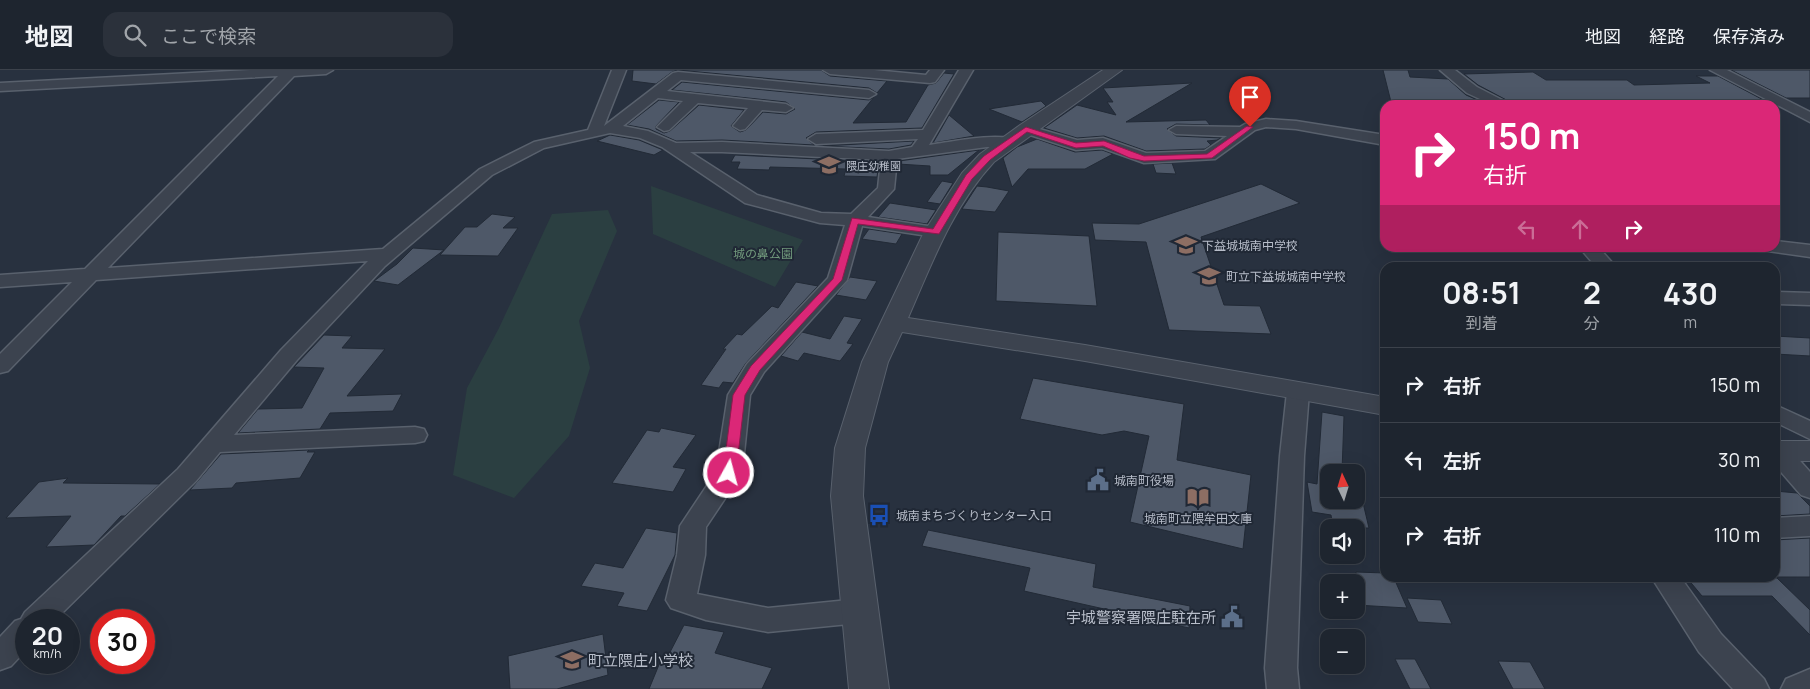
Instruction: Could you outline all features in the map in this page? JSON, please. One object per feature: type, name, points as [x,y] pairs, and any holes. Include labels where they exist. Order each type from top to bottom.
[{"type":"street","points":[[0,87],[326,70]]},
{"type":"street","points":[[602,130],[619,70]]},
{"type":"street","points":[[830,70],[930,79],[937,70]]},
{"type":"street","points":[[918,151],[966,70]]},
{"type":"street","points":[[869,689],[847,496],[850,448],[875,362],[935,232],[968,177],[987,158],[1017,136],[1114,70]]},
{"type":"street","points":[[1447,70],[1472,90],[1494,100]]},
{"type":"street","points":[[1717,70],[1772,100]]},
{"type":"street","points":[[0,366],[291,71]]},
{"type":"street","points":[[602,130],[678,76],[869,94]]},
{"type":"street","points":[[654,94],[786,108]]},
{"type":"street","points":[[664,127],[694,99]]},
{"type":"street","points":[[1781,105],[1810,102]]},
{"type":"street","points":[[740,126],[758,105]]},
{"type":"street","points":[[1781,105],[1810,118]]},
{"type":"street","points":[[674,148],[722,148],[889,156],[1017,136],[1076,145],[1104,143],[1133,156],[1144,158],[1209,156],[1250,127],[1266,123],[1296,125],[1380,139]]},
{"type":"street","points":[[47,609],[187,475],[289,355],[388,254],[486,172],[539,145],[602,130],[643,134],[674,148],[751,199],[820,218],[855,220],[935,232]]},
{"type":"street","points":[[1176,130],[1242,132]]},
{"type":"street","points":[[803,140],[928,134]]},
{"type":"street","points":[[855,138],[858,154]]},
{"type":"street","points":[[859,611],[768,620],[706,608],[680,600],[691,555],[693,526],[729,473],[739,395],[755,369],[837,280],[855,220],[886,189],[889,156]]},
{"type":"street","points":[[1780,248],[1810,251]]},
{"type":"street","points":[[1593,252],[1602,262]]},
{"type":"street","points":[[0,281],[388,254]]},
{"type":"street","points":[[1780,298],[1810,299]]},
{"type":"street","points":[[894,323],[1085,353],[1380,405]]},
{"type":"street","points":[[1283,689],[1281,668],[1298,392]]},
{"type":"street","points":[[1780,415],[1810,431]]},
{"type":"street","points":[[214,444],[415,435]]},
{"type":"street","points":[[1780,451],[1810,451]]},
{"type":"street","points":[[1780,455],[1810,489]]},
{"type":"street","points":[[1780,528],[1810,526]]},
{"type":"street","points":[[1669,582],[1710,643],[1754,689]]},
{"type":"street","points":[[0,657],[15,641]]},
{"type":"street","points":[[1797,689],[1810,682]]},
{"type":"green space","name":"城の鼻公園","points":[[651,186],[803,240],[775,287],[653,234]]},
{"type":"green space","points":[[608,210],[617,231],[579,321],[590,368],[569,436],[514,498],[453,475],[467,388],[499,328],[552,214]]},
{"type":"building","points":[[633,70],[678,70],[672,72],[656,84],[632,81]]},
{"type":"building","points":[[678,70],[821,70],[830,76],[887,81],[877,93],[869,88]]},
{"type":"building","points":[[1383,70],[1408,70],[1410,77],[1448,79],[1466,95],[1478,100],[1390,100]]},
{"type":"building","points":[[1731,70],[1810,70],[1810,98],[1786,98]]},
{"type":"building","points":[[1533,72],[1546,80],[1627,80],[1634,85],[1710,83],[1696,76],[1718,76],[1764,100],[1506,100],[1478,85],[1464,74]]},
{"type":"building","points":[[944,73],[954,74],[922,128],[816,132],[806,138],[814,145],[722,140],[676,141],[649,129],[627,125],[659,100],[679,102],[656,126],[656,129],[664,133],[670,131],[699,105],[744,110],[731,126],[740,132],[746,130],[763,112],[786,114],[795,109],[786,102],[672,90],[682,82],[869,100],[874,97],[853,123],[906,122],[928,85],[936,83]]},
{"type":"building","points":[[1192,83],[1126,122],[1206,120],[1210,125],[1176,124],[1167,129],[1176,136],[1221,138],[1207,141],[1211,145],[1205,149],[1146,151],[1104,136],[1077,138],[1044,128],[1077,105],[1116,115],[1107,102],[1113,102],[1103,88]]},
{"type":"building","points":[[1041,101],[1046,106],[1022,122],[989,109]]},
{"type":"building","points":[[949,115],[974,136],[933,143]]},
{"type":"building","points":[[610,135],[639,140],[663,150],[654,155],[597,141]]},
{"type":"building","points":[[1037,139],[1075,152],[1102,150],[1113,154],[1085,169],[1028,169],[1012,187],[1003,158],[1017,147]]},
{"type":"building","points":[[914,141],[911,145],[889,149],[823,146]]},
{"type":"building","points":[[979,150],[948,175],[930,175],[930,166],[898,164],[899,161]]},
{"type":"building","points":[[735,155],[879,162],[877,177],[844,176],[846,169],[770,167],[769,170],[737,169],[740,162],[731,162]]},
{"type":"building","points":[[1172,163],[1176,174],[1156,173],[1153,164]]},
{"type":"building","points":[[942,181],[953,183],[940,204],[927,202]]},
{"type":"building","points":[[1261,184],[1300,203],[1201,237],[1224,305],[1260,306],[1271,334],[1169,330],[1146,242],[1095,240],[1092,223],[1139,224]]},
{"type":"building","points":[[977,186],[1009,191],[995,212],[962,209]]},
{"type":"building","points":[[890,203],[936,210],[927,224],[878,217]]},
{"type":"building","points":[[492,214],[515,217],[503,228],[518,228],[498,256],[440,255],[465,227],[477,227]]},
{"type":"building","points":[[869,229],[902,234],[896,244],[862,239]]},
{"type":"building","points":[[998,232],[1089,236],[1097,306],[996,301]]},
{"type":"building","points":[[413,248],[444,250],[398,285],[374,281],[397,264]]},
{"type":"building","points":[[850,277],[877,281],[866,300],[836,295]]},
{"type":"building","points":[[796,282],[818,286],[746,363],[733,383],[723,382],[719,388],[701,385],[726,349],[723,349],[737,334],[742,335],[772,306],[778,308]]},
{"type":"building","points":[[844,316],[862,319],[847,343],[853,344],[840,361],[804,353],[798,361],[781,356],[802,332],[830,339]]},
{"type":"building","points":[[324,335],[352,336],[342,348],[385,349],[347,396],[402,394],[393,411],[330,413],[320,429],[238,433],[258,409],[302,408],[324,368],[294,367]]},
{"type":"building","points":[[1780,336],[1810,338],[1810,356],[1780,354]]},
{"type":"building","points":[[1033,378],[1184,404],[1177,460],[1251,475],[1243,549],[1130,522],[1149,436],[1124,431],[1102,435],[1020,419]]},
{"type":"building","points":[[1322,412],[1344,416],[1342,464],[1320,464],[1320,509],[1364,509],[1369,528],[1365,528],[1365,519],[1332,519],[1331,515],[1312,512],[1307,482],[1317,484]]},
{"type":"building","points":[[661,428],[696,435],[673,467],[686,469],[673,492],[612,483],[647,430],[659,432]]},
{"type":"building","points":[[309,450],[307,452],[315,452],[300,478],[236,483],[232,488],[190,490],[221,454]]},
{"type":"building","points":[[68,478],[63,483],[160,484],[125,516],[121,516],[94,545],[46,547],[71,516],[6,518],[39,482]]},
{"type":"building","points":[[1780,491],[1797,493],[1810,506],[1810,514],[1780,516]]},
{"type":"building","points":[[646,528],[677,533],[675,555],[647,611],[617,606],[624,593],[581,586],[595,563],[623,568]]},
{"type":"building","points":[[928,530],[1096,564],[1093,587],[1190,606],[1189,628],[1024,591],[1030,568],[922,546]]},
{"type":"building","points":[[1810,538],[1810,577],[1780,577],[1780,540]]},
{"type":"building","points":[[1356,572],[1380,573],[1380,582],[1396,582],[1407,608],[1365,606],[1365,574],[1356,574]]},
{"type":"building","points":[[1780,581],[1810,610],[1810,635],[1772,596],[1702,596],[1690,582]]},
{"type":"building","points":[[1407,598],[1441,600],[1452,624],[1418,622]]},
{"type":"building","points":[[684,625],[724,632],[715,653],[772,668],[762,689],[649,689],[663,655],[668,656]]},
{"type":"building","points":[[603,634],[608,675],[557,689],[510,689],[508,656]]},
{"type":"building","points":[[1395,659],[1415,659],[1431,689],[1410,689]]},
{"type":"building","points":[[1498,661],[1530,662],[1545,689],[1513,689]]},
{"type":"place","name":"隈庄幼稚園","points":[[829,165]]},
{"type":"place","name":"下益城城南中学校","points":[[1186,245]]},
{"type":"place","name":"町立下益城城南中学校","points":[[1209,276]]},
{"type":"place","name":"城南町役場","points":[[1098,480]]},
{"type":"place","name":"城南町立隈牟田文庫","points":[[1198,497]]},
{"type":"place","name":"城南まちづくりセンター入口","points":[[879,515]]},
{"type":"place","name":"宇城警察署隈庄駐在所","points":[[1232,617]]},
{"type":"place","name":"町立隈庄小学校","points":[[572,660]]},
{"type":"route","points":[[729,473],[739,395],[755,369],[837,280],[855,220],[935,232],[968,177],[987,158],[1026,129],[1076,145],[1104,143],[1133,156],[1144,158],[1209,156],[1250,127]]}]
